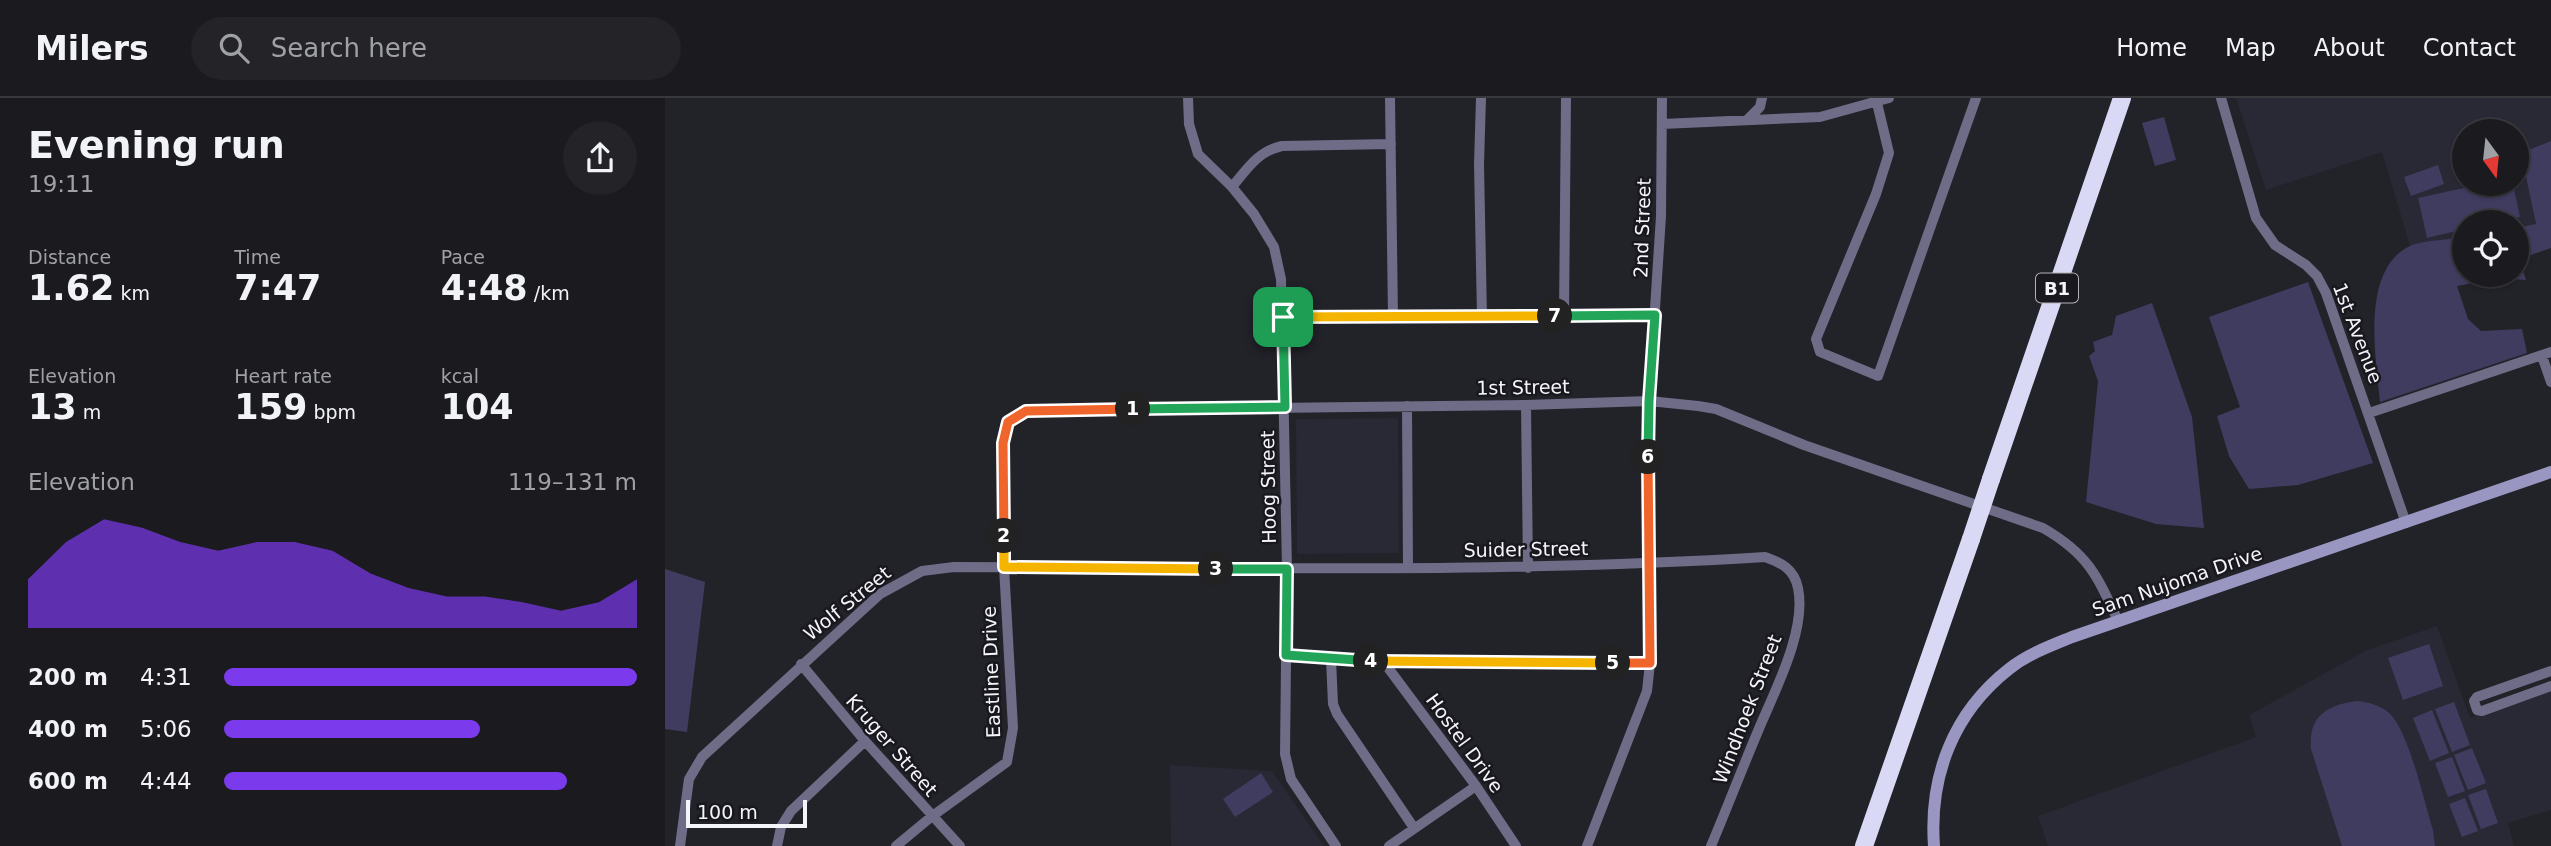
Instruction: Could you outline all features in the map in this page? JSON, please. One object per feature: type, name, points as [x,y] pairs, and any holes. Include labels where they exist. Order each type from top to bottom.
[{"type":"highway","name":"B1","points":[[1864,846],[2122,98]]},
{"type":"main road","name":"Sam Nujoma Drive","points":[[1934,846],[1936,789],[1943,759],[1972,707],[2010,668],[2030,655],[2118,621],[2551,472]]},
{"type":"street","name":"Hoog Street","points":[[1188,98],[1189,124],[1198,154],[1232,187],[1254,214],[1274,247],[1281,279],[1287,569],[1285,754],[1287,771],[1336,846]]},
{"type":"street","points":[[1390,98],[1393,317]]},
{"type":"street","points":[[1481,98],[1479,164],[1482,317]]},
{"type":"street","points":[[1564,316],[1566,98]]},
{"type":"street","name":"2nd Street","points":[[1587,846],[1647,691],[1650,663],[1649,401],[1661,216],[1661,98]]},
{"type":"street","points":[[1745,121],[1755,114],[1762,98]]},
{"type":"street","points":[[1662,124],[1820,117],[1889,98]]},
{"type":"street","points":[[1877,103],[1889,153],[1876,194],[1816,339],[1820,352],[1878,376],[1976,98]]},
{"type":"street","name":"1st Avenue","points":[[2221,98],[2256,218],[2275,245],[2306,264],[2317,276],[2326,293],[2406,523]]},
{"type":"street","points":[[1232,187],[1267,149],[1282,146],[1391,144]]},
{"type":"street","points":[[1283,317],[1655,315]]},
{"type":"street","points":[[2369,413],[2547,354],[2551,382]]},
{"type":"street","name":"1st Street","points":[[1004,567],[1003,443],[1008,422],[1026,411],[1649,401],[1716,410],[1804,445],[2043,528],[2067,542],[2085,559],[2118,621]]},
{"type":"street","points":[[1526,405],[1528,568]]},
{"type":"street","points":[[1407,406],[1408,568]]},
{"type":"street","name":"Suider Street","points":[[1287,569],[1648,565],[1765,557]]},
{"type":"street","name":"Windhoek Street","points":[[1711,846],[1786,663],[1798,617],[1799,593],[1791,570],[1765,557]]},
{"type":"street","name":"Wolf Street","points":[[680,846],[689,779],[702,757],[880,594],[922,570],[954,567],[1287,569]]},
{"type":"street","name":"Eastline Drive","points":[[896,846],[1007,762],[1013,728],[1004,567]]},
{"type":"street","points":[[1286,655],[1383,661],[1650,663]]},
{"type":"street","points":[[1331,659],[1336,714],[1414,828]]},
{"type":"street","name":"Hostel Drive","points":[[1383,661],[1476,786],[1516,846]]},
{"type":"street","name":"Kruger Street","points":[[801,664],[865,741],[960,846]]},
{"type":"street","points":[[2551,671],[2477,697],[2477,710],[2482,711],[2551,686]]},
{"type":"street","points":[[778,846],[781,827],[790,811],[865,741]]},
{"type":"street","points":[[1389,846],[1476,786]]},
{"type":"shaded area","points":[[2236,98],[2551,98],[2551,141],[2529,150],[2529,119],[2452,119],[2452,196],[2529,196],[2529,191],[2536,225],[2529,226],[2529,210],[2452,210],[2452,239],[2410,246],[2382,152],[2266,190]]},
{"type":"shaded area","points":[[2164,117],[2176,160],[2155,166],[2142,123]]},
{"type":"shaded area","points":[[2551,141],[2551,248],[2529,256],[2529,225],[2536,224],[2529,191],[2529,150]]},
{"type":"shaded area","points":[[2438,165],[2444,184],[2411,196],[2404,177]]},
{"type":"shaded area","points":[[2452,191],[2452,196],[2516,196],[2519,210],[2452,210],[2452,232],[2427,238],[2418,198]]},
{"type":"shaded area","points":[[2452,238],[2452,287],[2457,287],[2468,319],[2481,331],[2522,329],[2527,353],[2380,402],[2375,339],[2377,294],[2384,274],[2394,258],[2410,246]]},
{"type":"shaded area","points":[[2308,282],[2373,463],[2298,485],[2249,489],[2229,456],[2217,416],[2240,407],[2209,317]]},
{"type":"shaded area","points":[[2152,303],[2192,417],[2204,528],[2156,524],[2086,502],[2098,381],[2089,356],[2095,351],[2093,342],[2112,335],[2116,316]]},
{"type":"shaded area","points":[[1398,418],[1399,553],[1297,554],[1296,419]]},
{"type":"shaded area","points":[[665,569],[705,582],[687,732],[665,729]]},
{"type":"shaded area","points":[[2437,626],[2470,718],[2551,690],[2551,810],[2508,823],[2514,846],[2048,846],[2038,816],[2256,737],[2249,715],[2367,650]]},
{"type":"shaded area","points":[[2429,644],[2443,686],[2403,700],[2388,658]]},
{"type":"shaded area","points":[[2357,701],[2373,704],[2388,712],[2403,734],[2433,830],[2435,846],[2342,846],[2311,749],[2311,738],[2316,720],[2328,709]]},
{"type":"shaded area","points":[[2454,702],[2470,745],[2452,752],[2435,709]]},
{"type":"shaded area","points":[[2432,710],[2449,753],[2430,761],[2413,718]]},
{"type":"shaded area","points":[[2472,748],[2486,783],[2468,790],[2454,755]]},
{"type":"shaded area","points":[[2452,757],[2465,791],[2448,797],[2435,763]]},
{"type":"shaded area","points":[[1170,765],[1272,771],[1324,846],[1171,846]]},
{"type":"shaded area","points":[[1261,773],[1273,792],[1235,817],[1223,799]]},
{"type":"shaded area","points":[[2486,789],[2498,823],[2481,829],[2468,795]]},
{"type":"shaded area","points":[[2465,798],[2478,831],[2462,837],[2449,804]]},
{"type":"route","points":[[1655,315],[1649,401],[1650,663],[1383,661],[1286,655],[1287,569],[1004,567],[1003,443],[1008,422],[1026,411],[1285,407],[1283,317],[1655,315]]}]
